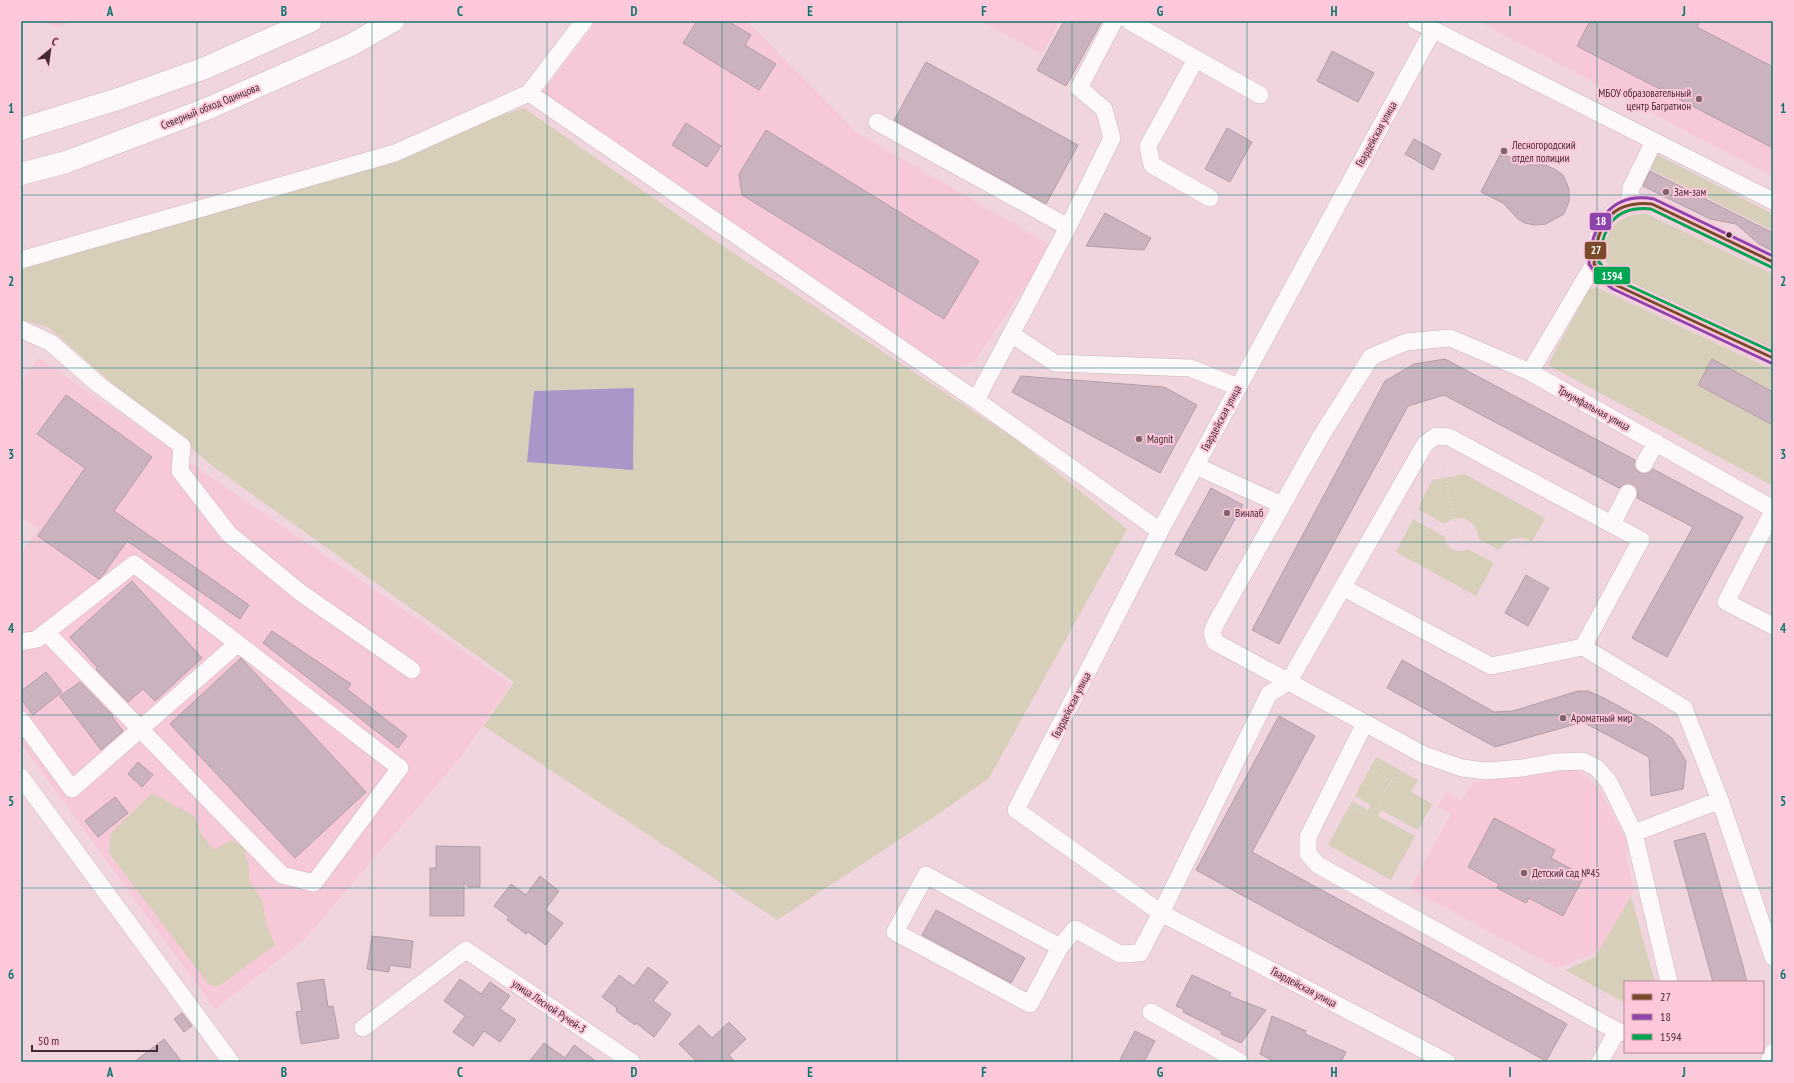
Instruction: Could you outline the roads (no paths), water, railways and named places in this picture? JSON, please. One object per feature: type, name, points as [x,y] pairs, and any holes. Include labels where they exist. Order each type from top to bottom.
[{"type":"highway","points":[[21,129],[118,99],[205,68],[311,21]]},
{"type":"highway","name":"Северный обход Одинцова","points":[[21,174],[66,162],[209,108],[351,45],[392,21]]},
{"type":"street","points":[[21,260],[395,153],[529,93],[584,21]]},
{"type":"street","points":[[976,400],[1068,228],[1112,138],[1104,109],[1079,88],[1114,21]]},
{"type":"street","points":[[1129,21],[1260,95]]},
{"type":"street","points":[[1416,21],[1773,201]]},
{"type":"street","name":"Гвардейская улица","points":[[1433,30],[1160,531],[1016,810],[1161,913],[1447,1062]]},
{"type":"street","points":[[1196,59],[1148,146],[1152,165],[1210,198]]},
{"type":"street","points":[[529,93],[976,400],[1160,531]]},
{"type":"street","points":[[877,122],[1068,228]]},
{"type":"street","points":[[1630,203],[1631,188],[1654,141]]},
{"type":"street","points":[[1530,372],[1594,264],[1594,251],[1605,224],[1612,213],[1620,206],[1641,201],[1652,204],[1773,262]]},
{"type":"street","points":[[1594,264],[1604,276],[1616,285],[1773,358]]},
{"type":"street","points":[[21,329],[50,343],[99,385],[182,446],[180,471],[229,534],[300,593],[412,670]]},
{"type":"street","points":[[1011,334],[1055,363],[1190,368],[1238,387]]},
{"type":"street","name":"Триумфальная улица","points":[[1669,981],[1634,833],[1609,782],[1597,768],[1583,761],[1557,762],[1522,768],[1486,771],[1462,768],[1444,763],[1413,749],[1215,642],[1212,633],[1216,623],[1321,436],[1371,357],[1406,342],[1450,338],[1530,372],[1656,442],[1773,510]]},
{"type":"street","points":[[1060,947],[926,875],[895,932],[1030,1004],[1060,947],[1075,929],[1120,954],[1140,953],[1269,694],[1290,682],[1425,444],[1436,436],[1449,437],[1641,540],[1583,647]]},
{"type":"street","points":[[1644,464],[1656,442]]},
{"type":"street","points":[[1196,466],[1282,505]]},
{"type":"street","points":[[1612,524],[1628,493]]},
{"type":"street","points":[[1773,510],[1726,602],[1773,626]]},
{"type":"street","points":[[21,642],[37,639],[46,632],[134,564],[400,768],[314,883],[282,875],[46,632]]},
{"type":"street","points":[[1344,588],[1491,666],[1583,647],[1684,708],[1720,800],[1773,957]]},
{"type":"street","points":[[21,720],[72,789],[237,644]]},
{"type":"street","points":[[1365,723],[1308,837],[1308,854],[1318,865],[1621,1032],[1600,1062]]},
{"type":"street","points":[[21,777],[231,1062]]},
{"type":"street","points":[[1634,833],[1720,800]]},
{"type":"street","name":"улица Лесной Ручей-3","points":[[363,1028],[466,950],[632,1062]]},
{"type":"street","points":[[1151,1012],[1240,1062]]},
{"type":"street","points":[[1769,1062],[1773,1052]]},
{"type":"tunnel","points":[[1628,493],[1644,464]]},
{"type":"place","name":"МБОУ образовательный центр Багратион","points":[[1699,99]]},
{"type":"place","name":"Лесногородский отдел полиции","points":[[1504,151]]},
{"type":"place","name":"Зам-зам","points":[[1666,192]]},
{"type":"place","name":"Magnit","points":[[1139,439]]},
{"type":"place","name":"Винлаб","points":[[1227,513]]},
{"type":"place","name":"Ароматный мир","points":[[1563,718]]},
{"type":"place","name":"Детский сад №45","points":[[1524,873]]}]
